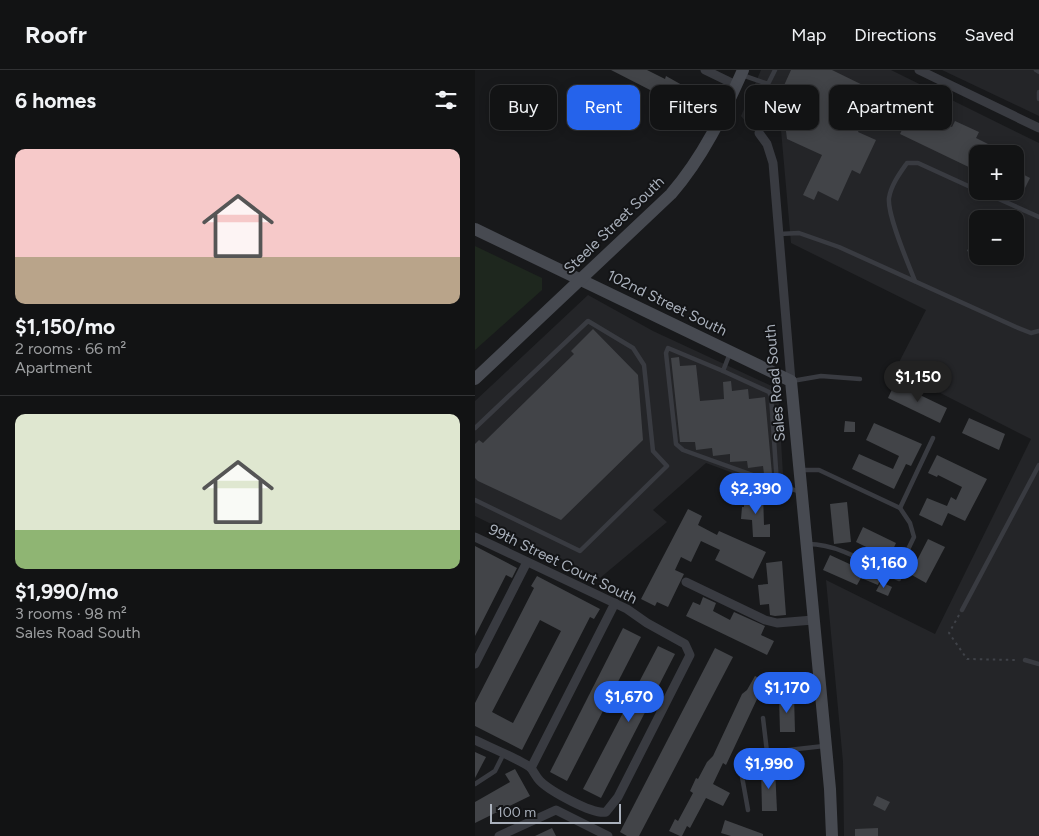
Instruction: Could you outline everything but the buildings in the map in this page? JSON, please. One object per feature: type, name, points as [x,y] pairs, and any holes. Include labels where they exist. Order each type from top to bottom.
[{"type":"street","points":[[705,70],[740,77]]},
{"type":"street","points":[[919,70],[1039,128]]},
{"type":"street","name":"Steele Street South","points":[[475,379],[582,280],[664,201],[686,176],[713,135],[740,77]]},
{"type":"street","name":"Sales Road South","points":[[759,133],[767,144],[773,163],[791,381],[832,812],[832,836]]},
{"type":"street","name":"102nd Street South","points":[[475,229],[791,381]]},
{"type":"street","name":"99th Street Court South","points":[[475,537],[615,603],[681,641],[689,649],[688,664],[618,797],[606,812],[591,810],[555,792],[540,781],[531,768]]},
{"type":"street","points":[[475,664],[527,562]]},
{"type":"street","points":[[686,582],[765,620],[777,623],[813,620]]},
{"type":"street","points":[[475,740],[531,768],[615,603]]},
{"type":"street","points":[[499,836],[556,810],[608,836]]},
{"type":"lane","points":[[740,77],[768,84],[775,70]]},
{"type":"lane","points":[[1039,92],[1039,99]]},
{"type":"lane","points":[[915,281],[891,213],[889,198],[897,175],[907,163],[917,163],[969,186]]},
{"type":"lane","points":[[1001,200],[1039,217]]},
{"type":"lane","points":[[779,235],[799,233],[839,247],[1016,328],[1031,333],[1039,331]]},
{"type":"lane","points":[[475,428],[588,321],[633,348],[644,365],[653,450],[667,466],[580,550],[475,500]]},
{"type":"lane","points":[[777,484],[771,396],[769,392],[668,348],[666,353],[676,444],[683,450],[777,484],[802,492]]},
{"type":"lane","points":[[723,371],[730,351]]},
{"type":"lane","points":[[791,381],[821,376],[860,379]]},
{"type":"lane","points":[[900,508],[933,438]]},
{"type":"lane","points":[[962,610],[1039,465]]},
{"type":"lane","points":[[800,470],[819,470],[900,508],[910,523],[914,537],[898,570]]},
{"type":"lane","points":[[806,544],[822,544],[836,548],[899,579]]},
{"type":"lane","points":[[1025,660],[1039,664]]},
{"type":"lane","points":[[763,718],[767,752]]},
{"type":"lane","points":[[748,810],[741,771],[744,755],[826,746]]},
{"type":"lane","points":[[475,784],[495,771],[503,755]]},
{"type":"path","points":[[962,610],[949,633],[967,659],[1025,660]]},
{"type":"shaded area","points":[[761,70],[891,70],[921,85],[829,85],[829,130],[952,130],[952,100],[1039,143],[1039,836],[844,836],[843,762],[826,580],[935,634],[1031,439],[895,370],[926,310],[791,243],[781,130],[819,130],[819,85],[754,85]]},
{"type":"shaded area","points":[[942,70],[1039,70],[1039,116]]},
{"type":"shaded area","points":[[745,107],[745,121],[741,116]]},
{"type":"shaded area","points":[[475,246],[542,278],[542,290],[475,350]]},
{"type":"shaded area","points":[[588,295],[653,331],[778,389],[784,492],[706,463],[653,510],[667,522],[600,578],[475,516],[475,401]]}]
